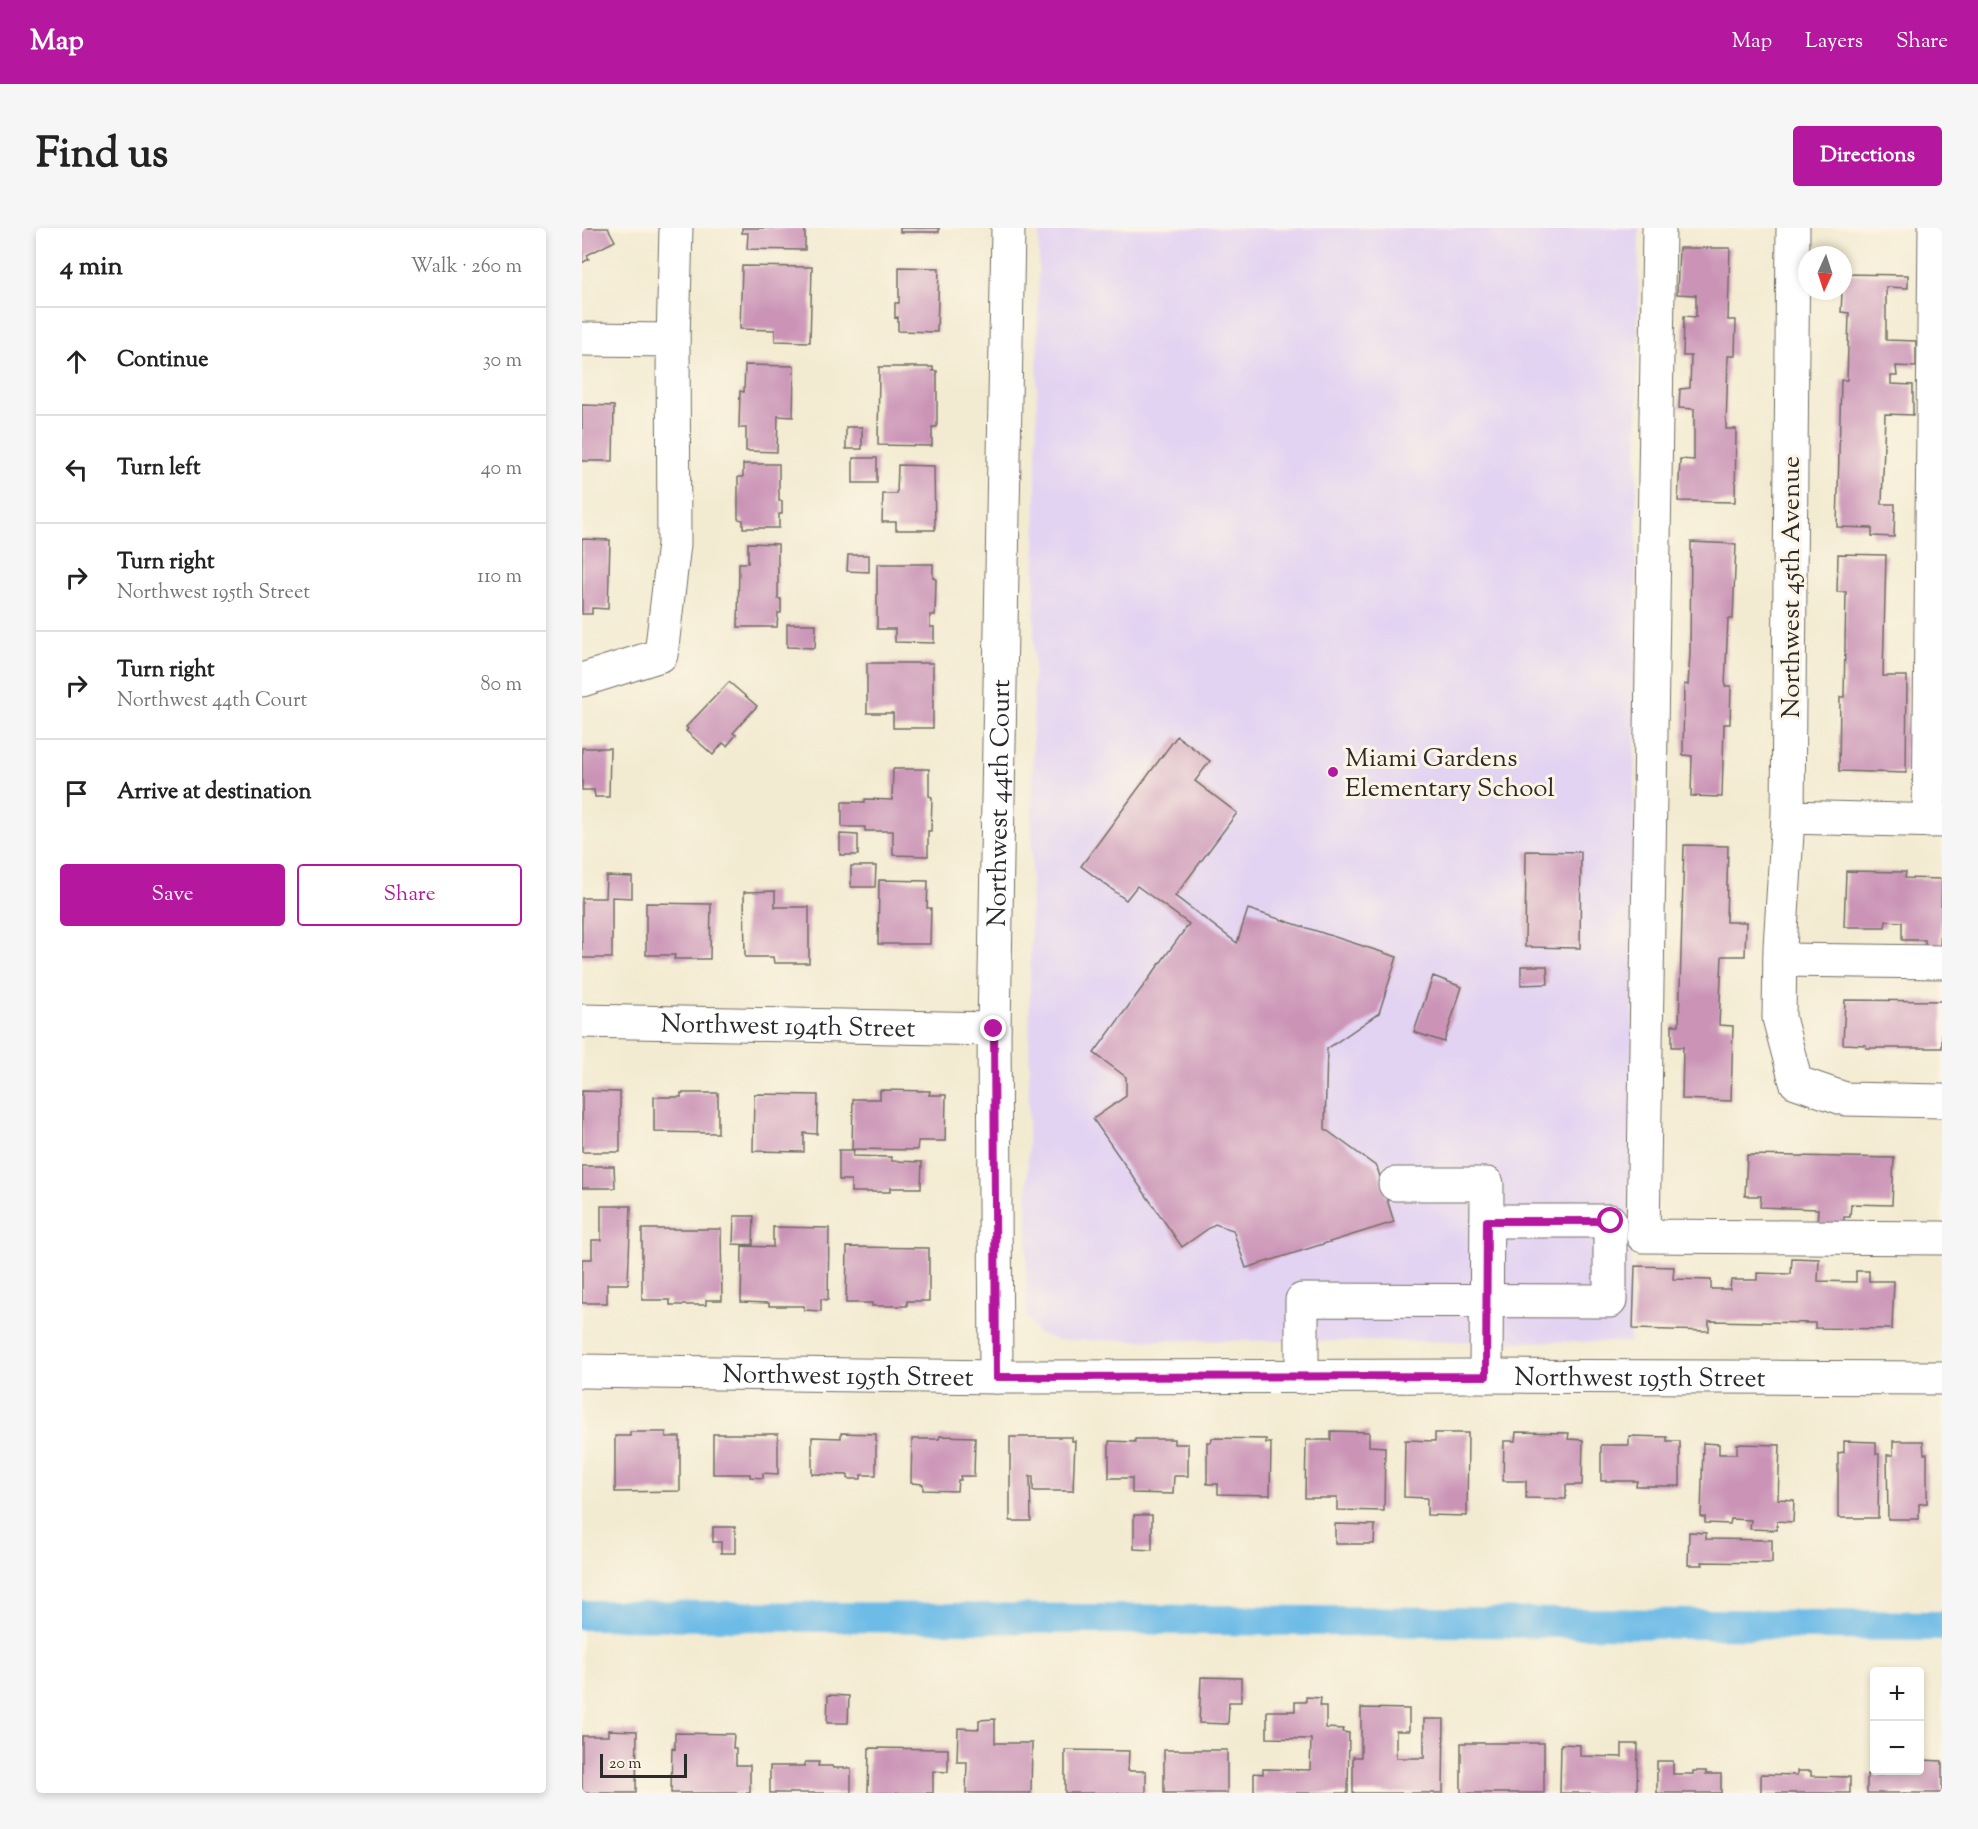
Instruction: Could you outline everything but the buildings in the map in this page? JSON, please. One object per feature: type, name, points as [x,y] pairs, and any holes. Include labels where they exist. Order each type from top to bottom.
[{"type":"street","points":[[582,680],[661,655],[674,544],[676,228]]},
{"type":"street","name":"Northwest 44th Court","points":[[996,1377],[994,1029],[1008,228]]},
{"type":"street","points":[[1659,228],[1643,1236],[1942,1238]]},
{"type":"street","name":"Northwest 45th Avenue","points":[[1780,953],[1788,817],[1793,228]]},
{"type":"street","points":[[1788,817],[1935,821],[1935,228]]},
{"type":"street","points":[[582,339],[674,339]]},
{"type":"street","points":[[1942,962],[1780,953],[1779,1018],[1796,1082],[1845,1099],[1942,1101]]},
{"type":"street","name":"Northwest 194th Street","points":[[582,1021],[994,1029]]},
{"type":"street","points":[[1395,1184],[1487,1184],[1486,1376]]},
{"type":"street","points":[[1302,1377],[1302,1300],[1610,1301],[1611,1221],[1487,1221]]},
{"type":"street","name":"Northwest 195th Street","points":[[582,1371],[996,1377],[1942,1378]]},
{"type":"shaded area","name":"Miami Gardens Elementary School","points":[[1039,228],[1639,228],[1630,1342],[1057,1340],[1037,1333],[1026,1315]]},
{"type":"waterway","points":[[582,1615],[1942,1626]]},
{"type":"place","name":"Miami Gardens Elementary School","points":[[1333,772]]},
{"type":"route","points":[[994,1029],[996,1377],[1486,1376],[1487,1221],[1611,1221]]}]
